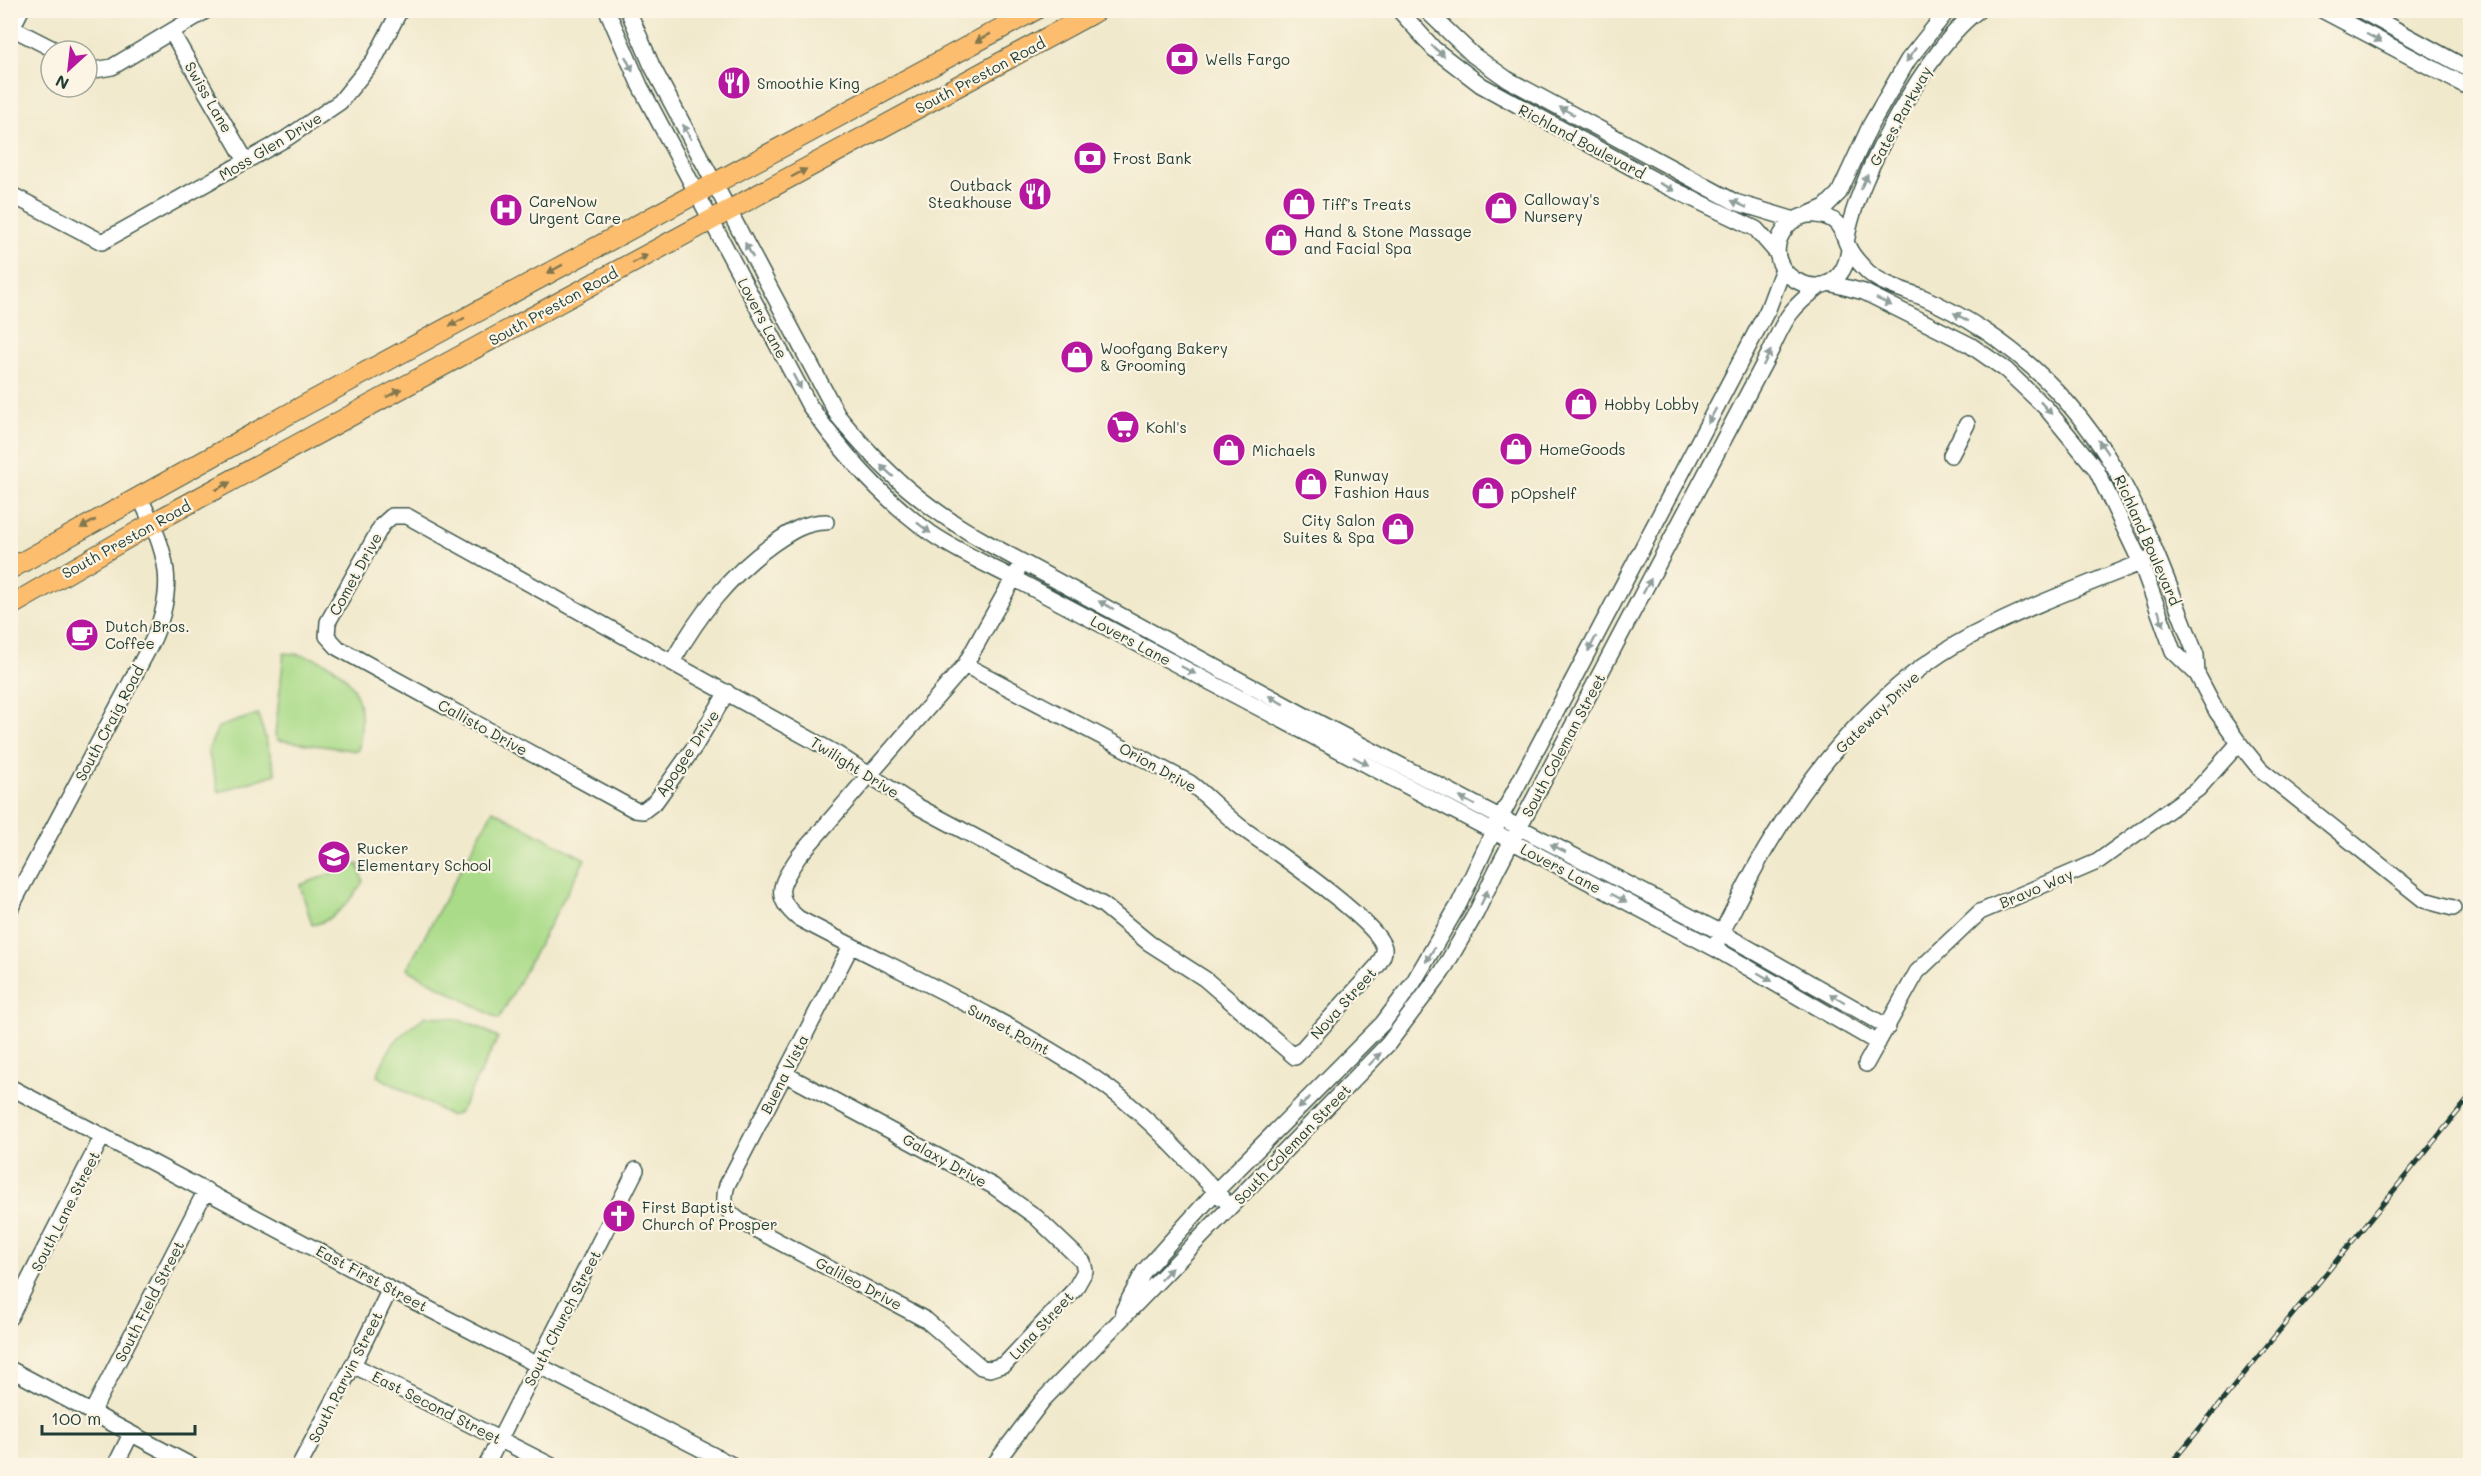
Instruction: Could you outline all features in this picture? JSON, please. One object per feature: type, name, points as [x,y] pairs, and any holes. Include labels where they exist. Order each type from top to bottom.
[{"type":"main road","name":"South Preston Road","points":[[10,569],[139,496],[1035,10]]},
{"type":"main road","name":"South Preston Road","points":[[10,606],[153,524],[1098,10]]},
{"type":"street","points":[[21,10],[11,27],[39,42]]},
{"type":"street","points":[[99,68],[112,68],[207,10]]},
{"type":"street","name":"Moss Glen Drive","points":[[10,194],[102,242],[287,138],[340,102],[374,60],[400,10]]},
{"type":"street","name":"Lovers Lane","points":[[607,10],[640,86],[809,405],[832,438],[885,498],[934,535],[1013,578],[1299,720],[1497,825],[1519,828],[1722,933],[1888,1027]]},
{"type":"street","name":"Lovers Lane","points":[[628,10],[651,66],[838,416],[874,459],[914,495],[951,522],[1299,720]]},
{"type":"street","name":"Richland Boulevard","points":[[1399,10],[1434,49],[1482,85],[1706,207],[1756,229],[1777,253]]},
{"type":"street","name":"Richland Boulevard","points":[[1426,10],[1473,55],[1508,79],[1735,202],[1801,217]]},
{"type":"street","name":"Gates Parkway","points":[[1801,217],[1825,207],[1839,193],[1871,124],[1908,60],[1948,10]]},
{"type":"street","name":"Gates Parkway","points":[[1848,244],[1855,199],[1889,134],[1923,74],[1948,38],[1979,10]]},
{"type":"street","points":[[2322,10],[2470,88]]},
{"type":"street","points":[[2360,10],[2470,70]]},
{"type":"street","name":"Swiss Lane","points":[[172,33],[246,161]]},
{"type":"street","points":[[1871,124],[1889,134]]},
{"type":"street","points":[[1629,166],[1637,149]]},
{"type":"street","points":[[1801,217],[1830,219],[1848,244],[1842,273],[1825,284],[1809,286],[1797,282],[1783,269],[1777,253],[1781,234],[1801,217]]},
{"type":"street","name":"Richland Boulevard","points":[[1848,244],[1875,277],[1932,301],[1996,338],[2064,396],[2117,468],[2158,556],[2196,655],[2197,674]]},
{"type":"street","name":"South Coleman Street","points":[[1111,1332],[1144,1271],[1216,1191],[1383,1023],[1413,983],[1454,914],[1497,825],[1768,309],[1783,269]]},
{"type":"street","name":"Richland Boulevard","points":[[1825,284],[1864,292],[1956,337],[1988,357],[2027,388],[2062,425],[2096,469],[2141,563],[2173,651],[2197,674],[2217,712],[2260,769],[2424,900],[2453,908]]},
{"type":"street","name":"South Coleman Street","points":[[993,1466],[1043,1400],[1395,1036],[1442,972],[1476,914],[1751,388],[1785,317],[1799,302],[1825,284]]},
{"type":"street","points":[[1732,378],[1751,388]]},
{"type":"street","points":[[1951,455],[1967,424]]},
{"type":"street","name":"South Craig Road","points":[[10,909],[160,623],[166,601],[167,569],[153,524],[139,496]]},
{"type":"street","name":"Comet Drive","points":[[327,636],[328,622],[382,525],[392,516]]},
{"type":"street","name":"Twilight Drive","points":[[392,516],[407,516],[727,692],[870,775],[917,806],[1103,905],[1149,943],[1205,979],[1295,1057]]},
{"type":"street","points":[[672,662],[695,621],[745,563],[792,531],[812,522],[826,522]]},
{"type":"street","name":"Gateway Drive","points":[[1714,948],[1769,843],[1807,786],[1842,745],[1902,684],[1970,636],[2158,556]]},
{"type":"street","points":[[870,775],[965,665],[1023,561]]},
{"type":"street","points":[[1612,606],[1631,616]]},
{"type":"street","name":"Callisto Drive","points":[[327,636],[338,648],[627,807],[643,811]]},
{"type":"street","name":"Orion Drive","points":[[965,665],[1190,783],[1212,799],[1241,827],[1318,882],[1373,931],[1384,947]]},
{"type":"street","name":"Apogee Drive","points":[[643,811],[656,801],[694,746],[727,692]]},
{"type":"street","name":"Bravo Way","points":[[1866,1064],[1917,972],[1980,912],[2097,862],[2198,789],[2239,743]]},
{"type":"street","name":"Sunset Point","points":[[870,775],[799,856],[782,882],[781,898],[786,909],[798,918],[1034,1042],[1092,1076],[1137,1111],[1231,1207]]},
{"type":"street","name":"Lovers Lane","points":[[1497,825],[1512,842],[1714,948],[1878,1043]]},
{"type":"street","name":"Buena Vista","points":[[724,1204],[727,1185],[851,946]]},
{"type":"street","name":"Nova Street","points":[[1295,1057],[1378,965],[1384,955],[1384,947]]},
{"type":"street","name":"Galaxy Drive","points":[[785,1074],[993,1186],[1052,1231],[1083,1262],[1085,1271]]},
{"type":"street","name":"East First Street","points":[[10,1087],[390,1289],[735,1466]]},
{"type":"street","name":"South Lane Street","points":[[10,1317],[102,1137]]},
{"type":"street","name":"South Church Street","points":[[486,1466],[536,1363],[636,1170]]},
{"type":"street","name":"South Field Street","points":[[92,1412],[206,1190]]},
{"type":"street","name":"Galileo Drive","points":[[724,1204],[728,1213],[740,1221],[926,1320],[950,1338],[972,1360],[990,1369]]},
{"type":"street","name":"Luna Street","points":[[990,1369],[1005,1364],[1075,1289],[1085,1271]]},
{"type":"street","name":"South Parvin Street","points":[[299,1466],[353,1365],[390,1289]]},
{"type":"street","name":"East Second Street","points":[[353,1365],[552,1466]]},
{"type":"street","points":[[10,1369],[192,1466]]},
{"type":"street","points":[[115,1466],[130,1434]]},
{"type":"green space","points":[[284,653],[323,662],[337,670],[348,681],[356,695],[360,711],[361,730],[358,751],[278,740],[275,735]]},
{"type":"green space","points":[[258,714],[276,774],[219,792],[208,751],[218,727]]},
{"type":"green space","points":[[493,810],[585,859],[499,1019],[407,969]]},
{"type":"green space","points":[[358,864],[363,881],[354,895],[335,915],[312,925],[300,885]]},
{"type":"green space","points":[[426,1016],[464,1021],[498,1038],[460,1112],[451,1116],[377,1076],[395,1041]]},
{"type":"railway","points":[[2169,1466],[2470,1097]]},
{"type":"place","name":"Wells Fargo","points":[[1182,59]]},
{"type":"place","name":"Smoothie King","points":[[734,83]]},
{"type":"place","name":"Frost Bank","points":[[1090,158]]},
{"type":"place","name":"Outback Steakhouse","points":[[1035,194]]},
{"type":"place","name":"Tiff’s Treats","points":[[1299,204]]},
{"type":"place","name":"Calloway's Nursery","points":[[1501,208]]},
{"type":"place","name":"CareNow Urgent Care","points":[[506,210]]},
{"type":"place","name":"Hand & Stone Massage and Facial Spa","points":[[1281,240]]},
{"type":"place","name":"Woofgang Bakery & Grooming","points":[[1077,357]]},
{"type":"place","name":"Hobby Lobby","points":[[1581,404]]},
{"type":"place","name":"Kohl's","points":[[1123,427]]},
{"type":"place","name":"HomeGoods","points":[[1516,449]]},
{"type":"place","name":"Michaels","points":[[1229,450]]},
{"type":"place","name":"Runway Fashion Haus","points":[[1311,484]]},
{"type":"place","name":"pOpshelf","points":[[1488,493]]},
{"type":"place","name":"City Salon Suites & Spa","points":[[1398,529]]},
{"type":"place","name":"Dutch Bros. Coffee","points":[[82,635]]},
{"type":"place","name":"Rucker Elementary School","points":[[334,857]]},
{"type":"place","name":"First Baptist Church of Prosper","points":[[619,1216]]}]
